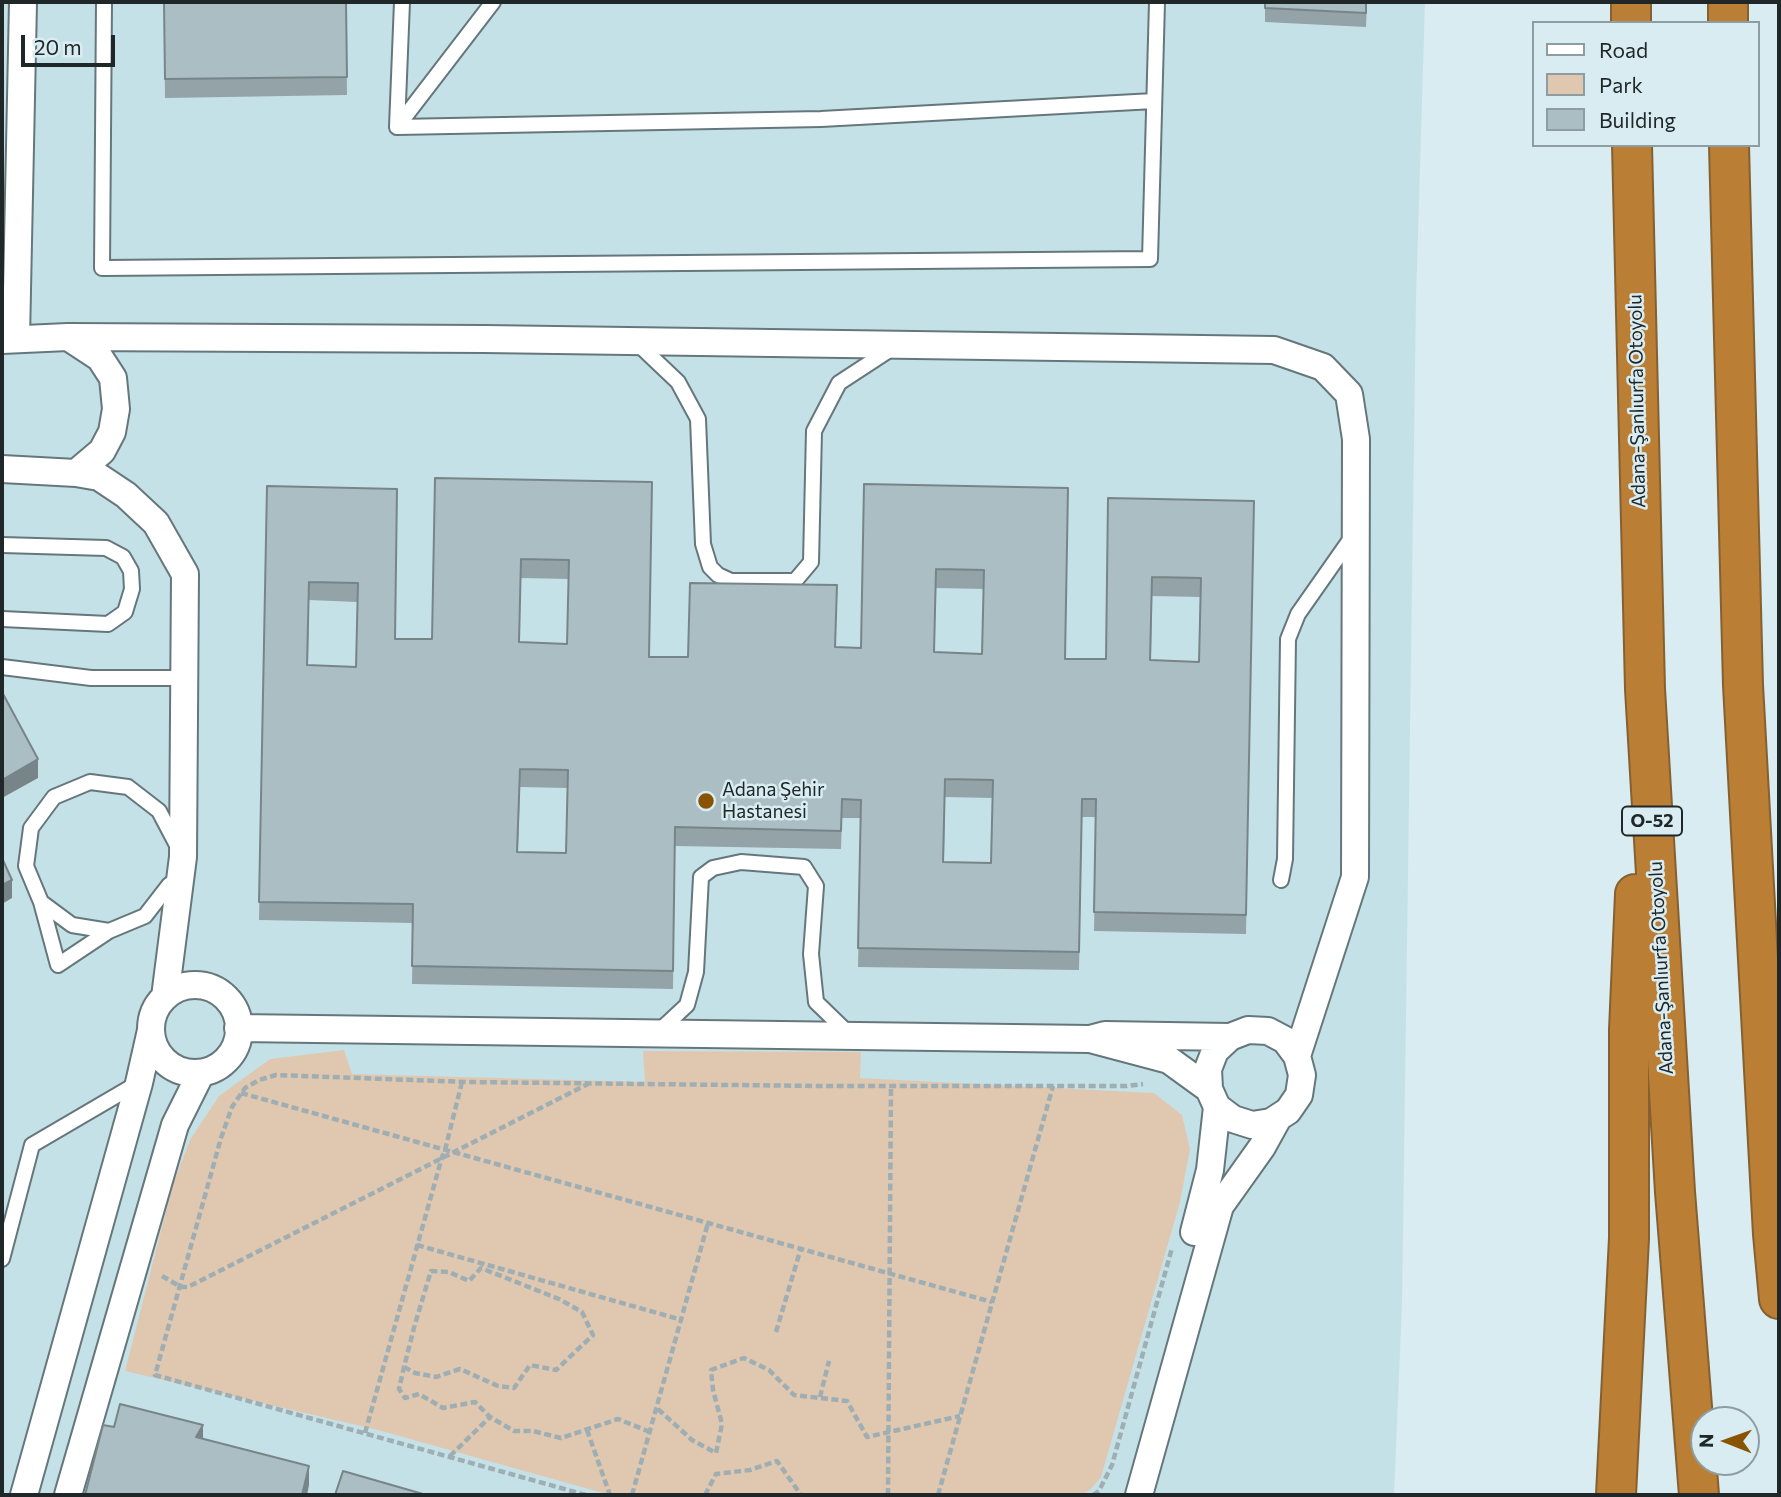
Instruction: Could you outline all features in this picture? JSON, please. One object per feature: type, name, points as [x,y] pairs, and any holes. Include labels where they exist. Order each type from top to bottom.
[{"type":"highway","points":[[1631,2],[1631,21]]},
{"type":"highway","points":[[1728,2],[1728,21]]},
{"type":"highway","name":"Adana-Şanlıurfa Otoyolu","points":[[1632,147],[1645,689],[1675,1192],[1699,1495]]},
{"type":"highway","points":[[1729,147],[1743,685],[1779,1299]]},
{"type":"highway","points":[[1616,1495],[1629,1238],[1629,1030],[1645,689]]},
{"type":"street","points":[[23,2],[9,339],[68,337],[635,341],[1274,350],[1324,367],[1349,394],[1356,439],[1355,877],[1297,1056]]},
{"type":"street","points":[[68,337],[100,358],[113,378],[116,409],[112,432],[102,452],[76,473]]},
{"type":"street","points":[[2,470],[76,473],[99,477],[127,495],[156,523],[171,545],[185,574],[182,867],[165,997]]},
{"type":"street","points":[[24,1495],[139,1083],[154,1012],[165,997],[180,987],[199,984],[216,990],[230,1002],[238,1018],[239,1037],[232,1054],[218,1067],[201,1073],[183,1072],[167,1063],[155,1048],[151,1030]]},
{"type":"street","points":[[238,1028],[1090,1039],[1169,1060],[1213,1098],[1233,1119],[1252,1125],[1278,1118],[1288,1111],[1299,1095],[1302,1075],[1297,1056],[1285,1040],[1268,1031],[1248,1030],[1230,1037],[1215,1051],[1208,1069],[1213,1098],[1207,1186],[1128,1478],[1119,1495]]},
{"type":"street","points":[[1090,1039],[1105,1035],[1230,1037]]},
{"type":"street","points":[[68,1495],[175,1125],[201,1073]]},
{"type":"street","points":[[1139,1495],[1220,1206],[1278,1118]]},
{"type":"lane","points":[[104,2],[102,268],[1150,259],[1157,2]]},
{"type":"lane","points":[[397,127],[402,2]]},
{"type":"lane","points":[[397,127],[493,2]]},
{"type":"lane","points":[[397,127],[821,119],[1154,101]]},
{"type":"lane","points":[[635,341],[678,383],[698,419],[703,544],[710,567],[730,581],[795,581],[811,562],[814,431],[839,383],[898,345]]},
{"type":"lane","points":[[1281,880],[1285,859],[1288,639],[1297,614],[1356,532]]},
{"type":"lane","points":[[2,545],[106,548],[123,557],[131,571],[132,589],[125,612],[108,624],[2,619]]},
{"type":"lane","points":[[2,667],[91,678],[184,678]]},
{"type":"lane","points":[[90,782],[128,787],[159,811],[182,867],[145,916],[109,931],[58,964],[41,902],[26,866],[31,828],[54,797],[90,782]]},
{"type":"lane","points":[[656,1034],[687,1006],[696,972],[701,877],[713,868],[741,862],[803,867],[816,886],[811,954],[816,1002],[852,1036]]},
{"type":"lane","points":[[41,902],[72,925],[109,931]]},
{"type":"lane","points":[[2,1259],[32,1145],[139,1083]]},
{"type":"path","points":[[586,1495],[155,1375],[221,1138],[232,1107],[242,1093],[259,1080],[276,1075],[462,1082],[891,1086],[1147,1084]]},
{"type":"path","points":[[448,1151],[462,1082]]},
{"type":"path","points":[[135,1265],[181,1287],[188,1287],[442,1157],[448,1151],[590,1083]]},
{"type":"path","points":[[888,1495],[891,1086]]},
{"type":"path","points":[[938,1495],[1053,1086]]},
{"type":"path","points":[[242,1093],[992,1301]]},
{"type":"path","points":[[365,1433],[442,1157]]},
{"type":"path","points":[[632,1495],[708,1223]]},
{"type":"path","points":[[1093,1495],[1099,1491],[1112,1465],[1173,1243]]},
{"type":"path","points":[[417,1245],[682,1320]]},
{"type":"path","points":[[776,1332],[801,1248]]},
{"type":"path","points":[[404,1367],[415,1373],[436,1377],[460,1369],[498,1386],[513,1388],[530,1365],[556,1370],[593,1335],[582,1312],[559,1299],[481,1268],[469,1281],[449,1272],[431,1271],[404,1367],[399,1389],[405,1398],[419,1394],[443,1408],[475,1402],[490,1418],[514,1430],[533,1431],[561,1438],[618,1419],[650,1433]]},
{"type":"path","points":[[657,1409],[692,1440],[716,1454],[722,1424],[711,1370],[744,1358],[769,1370],[794,1395],[847,1401],[867,1437],[888,1430],[960,1416]]},
{"type":"path","points":[[820,1397],[829,1361]]},
{"type":"path","points":[[450,1457],[490,1418]]},
{"type":"path","points":[[587,1430],[610,1495]]},
{"type":"path","points":[[705,1495],[716,1474],[750,1470],[777,1461],[801,1495]]},
{"type":"shaded area","name":"Adana Şehir Hastanesi","points":[[2,2],[1425,2],[1416,299],[1402,1303],[1394,1495],[2,1495]]},
{"type":"green space","points":[[344,1050],[352,1074],[645,1082],[643,1051],[861,1052],[860,1078],[1154,1093],[1182,1115],[1190,1149],[1180,1202],[1101,1477],[1082,1495],[610,1495],[378,1430],[125,1371],[173,1184],[190,1140],[219,1096],[270,1059]]},
{"type":"building","points":[[164,2],[346,2],[347,77],[165,79]]},
{"type":"building","points":[[1265,2],[1366,2],[1366,13],[1265,8]]},
{"type":"building","points":[[435,478],[652,482],[649,657],[688,657],[690,583],[837,585],[835,647],[861,648],[864,484],[1068,488],[1065,659],[1106,659],[1108,498],[1254,501],[1246,915],[1094,912],[1096,799],[1082,799],[1079,952],[858,948],[861,800],[842,799],[841,831],[675,827],[673,971],[412,966],[413,904],[259,902],[267,486],[397,489],[395,639],[432,639]],"holes":[[[521,559],[569,560],[567,644],[519,642]],[[936,569],[984,570],[982,654],[934,652]],[[1152,577],[1201,578],[1199,662],[1150,660]],[[309,582],[358,583],[356,667],[307,665]],[[520,769],[568,770],[566,853],[517,852]],[[945,779],[993,780],[991,863],[943,862]]]},
{"type":"building","points":[[2,692],[38,759],[2,780]]},
{"type":"building","points":[[2,858],[12,880],[2,885]]},
{"type":"building","points":[[120,1404],[203,1425],[196,1437],[309,1466],[302,1495],[85,1495],[103,1425],[114,1427]]},
{"type":"building","points":[[343,1471],[423,1494],[335,1495]]},
{"type":"place","name":"Adana Şehir Hastanesi","points":[[706,801]]}]
